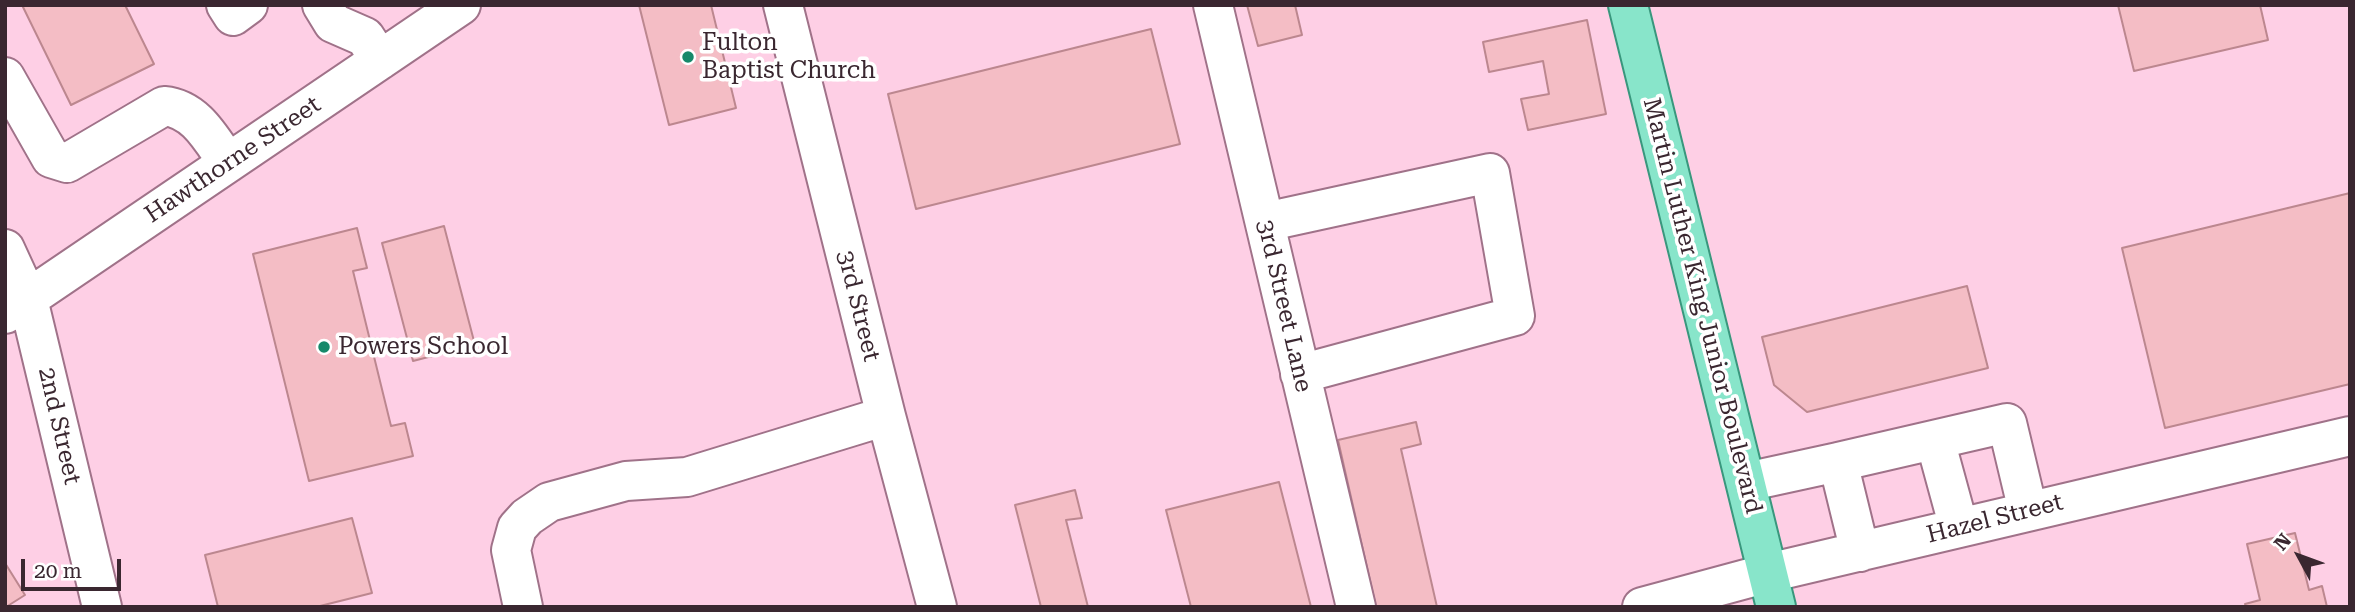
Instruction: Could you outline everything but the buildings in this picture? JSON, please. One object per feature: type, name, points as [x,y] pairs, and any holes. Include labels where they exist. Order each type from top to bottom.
[{"type":"main road","name":"Martin Luther King Junior Boulevard","points":[[1628,5],[1772,590]]},
{"type":"street","points":[[226,5],[233,16],[248,5]]},
{"type":"street","points":[[322,5],[333,23],[369,34]]},
{"type":"street","name":"Hawthorne Street","points":[[17,306],[228,163],[369,34],[461,5]]},
{"type":"street","name":"3rd Street","points":[[783,5],[937,607]]},
{"type":"street","name":"3rd Street Lane","points":[[1213,5],[1356,607]]},
{"type":"street","points":[[5,77],[51,158],[67,163],[164,106],[178,107],[201,125],[228,163]]},
{"type":"street","points":[[1265,222],[1490,173],[1515,316],[1300,374]]},
{"type":"street","name":"2nd Street","points":[[5,249],[17,306],[102,607]]},
{"type":"street","points":[[523,607],[510,550],[517,528],[527,517],[550,502],[626,481],[687,477],[886,416]]},
{"type":"street","points":[[1746,482],[2007,423],[2028,512]]},
{"type":"street","name":"Hazel Street","points":[[1642,607],[1772,590],[1860,552],[2350,436]]},
{"type":"street","points":[[1935,440],[1959,528]]},
{"type":"street","points":[[1839,461],[1860,552]]},
{"type":"shaded area","points":[[5,5],[2350,5],[2350,607],[5,607]]},
{"type":"place","name":"Fulton Baptist Church","points":[[688,57]]},
{"type":"place","name":"Powers School","points":[[324,347]]}]
